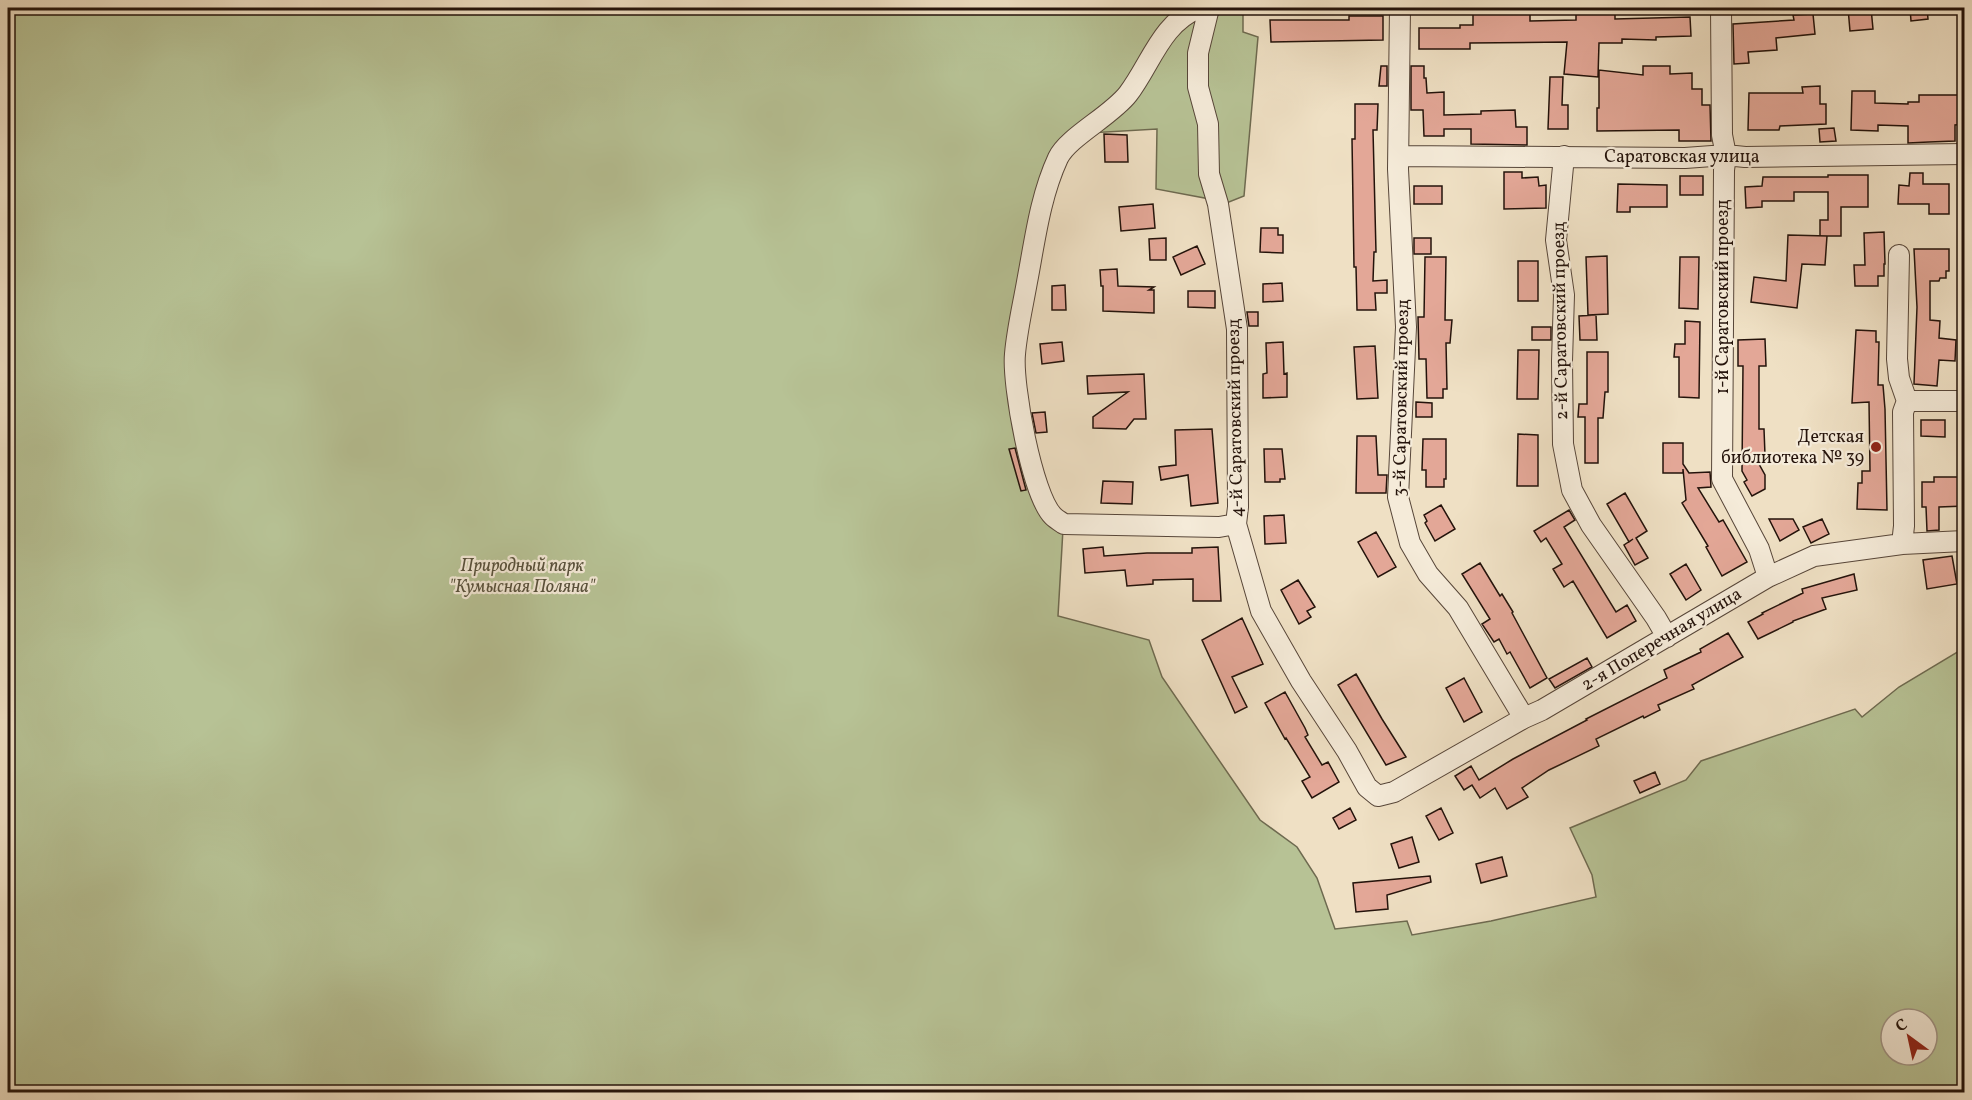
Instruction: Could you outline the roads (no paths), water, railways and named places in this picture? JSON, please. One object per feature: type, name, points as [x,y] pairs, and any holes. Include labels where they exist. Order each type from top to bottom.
[{"type":"street","points":[[1199,8],[1189,11],[1160,38],[1129,93],[1115,108],[1073,140],[1059,156],[1040,207],[1014,356],[1023,434],[1041,496],[1052,516],[1064,524],[1220,527],[1236,524]]},
{"type":"street","name":"4-й Саратовский проезд","points":[[1209,8],[1198,52],[1198,87],[1208,124],[1209,174],[1218,204],[1237,329],[1238,507],[1236,524],[1261,611],[1301,681],[1367,787],[1378,796]]},
{"type":"street","name":"3-й Саратовский проезд","points":[[1400,8],[1400,233],[1406,327],[1398,497],[1410,543],[1428,574],[1458,608],[1524,718]]},
{"type":"street","name":"1-й Саратовский проезд","points":[[1721,8],[1722,135],[1726,155],[1724,170],[1722,479],[1759,549],[1768,577]]},
{"type":"street","name":"Саратовская улица","points":[[1399,156],[1674,158],[1726,155],[1745,157],[1965,154]]},
{"type":"street","name":"2-й Саратовский проезд","points":[[1564,156],[1556,240],[1564,295],[1563,444],[1572,490],[1591,525],[1667,637]]},
{"type":"street","points":[[1899,255],[1897,359],[1899,378],[1907,401],[1903,412],[1904,526],[1902,544]]},
{"type":"street","points":[[1907,401],[1965,401]]},
{"type":"street","name":"2-я Поперечная улица","points":[[1378,796],[1394,792],[1542,710],[1768,577],[1814,556],[1902,544],[1965,541]]},
{"type":"place","name":"Детская библиотека № 39","points":[[1876,447]]},
{"type":"park label","name":"Природный парк \"Кумысная Поляна\"","points":[[522,576]]}]
